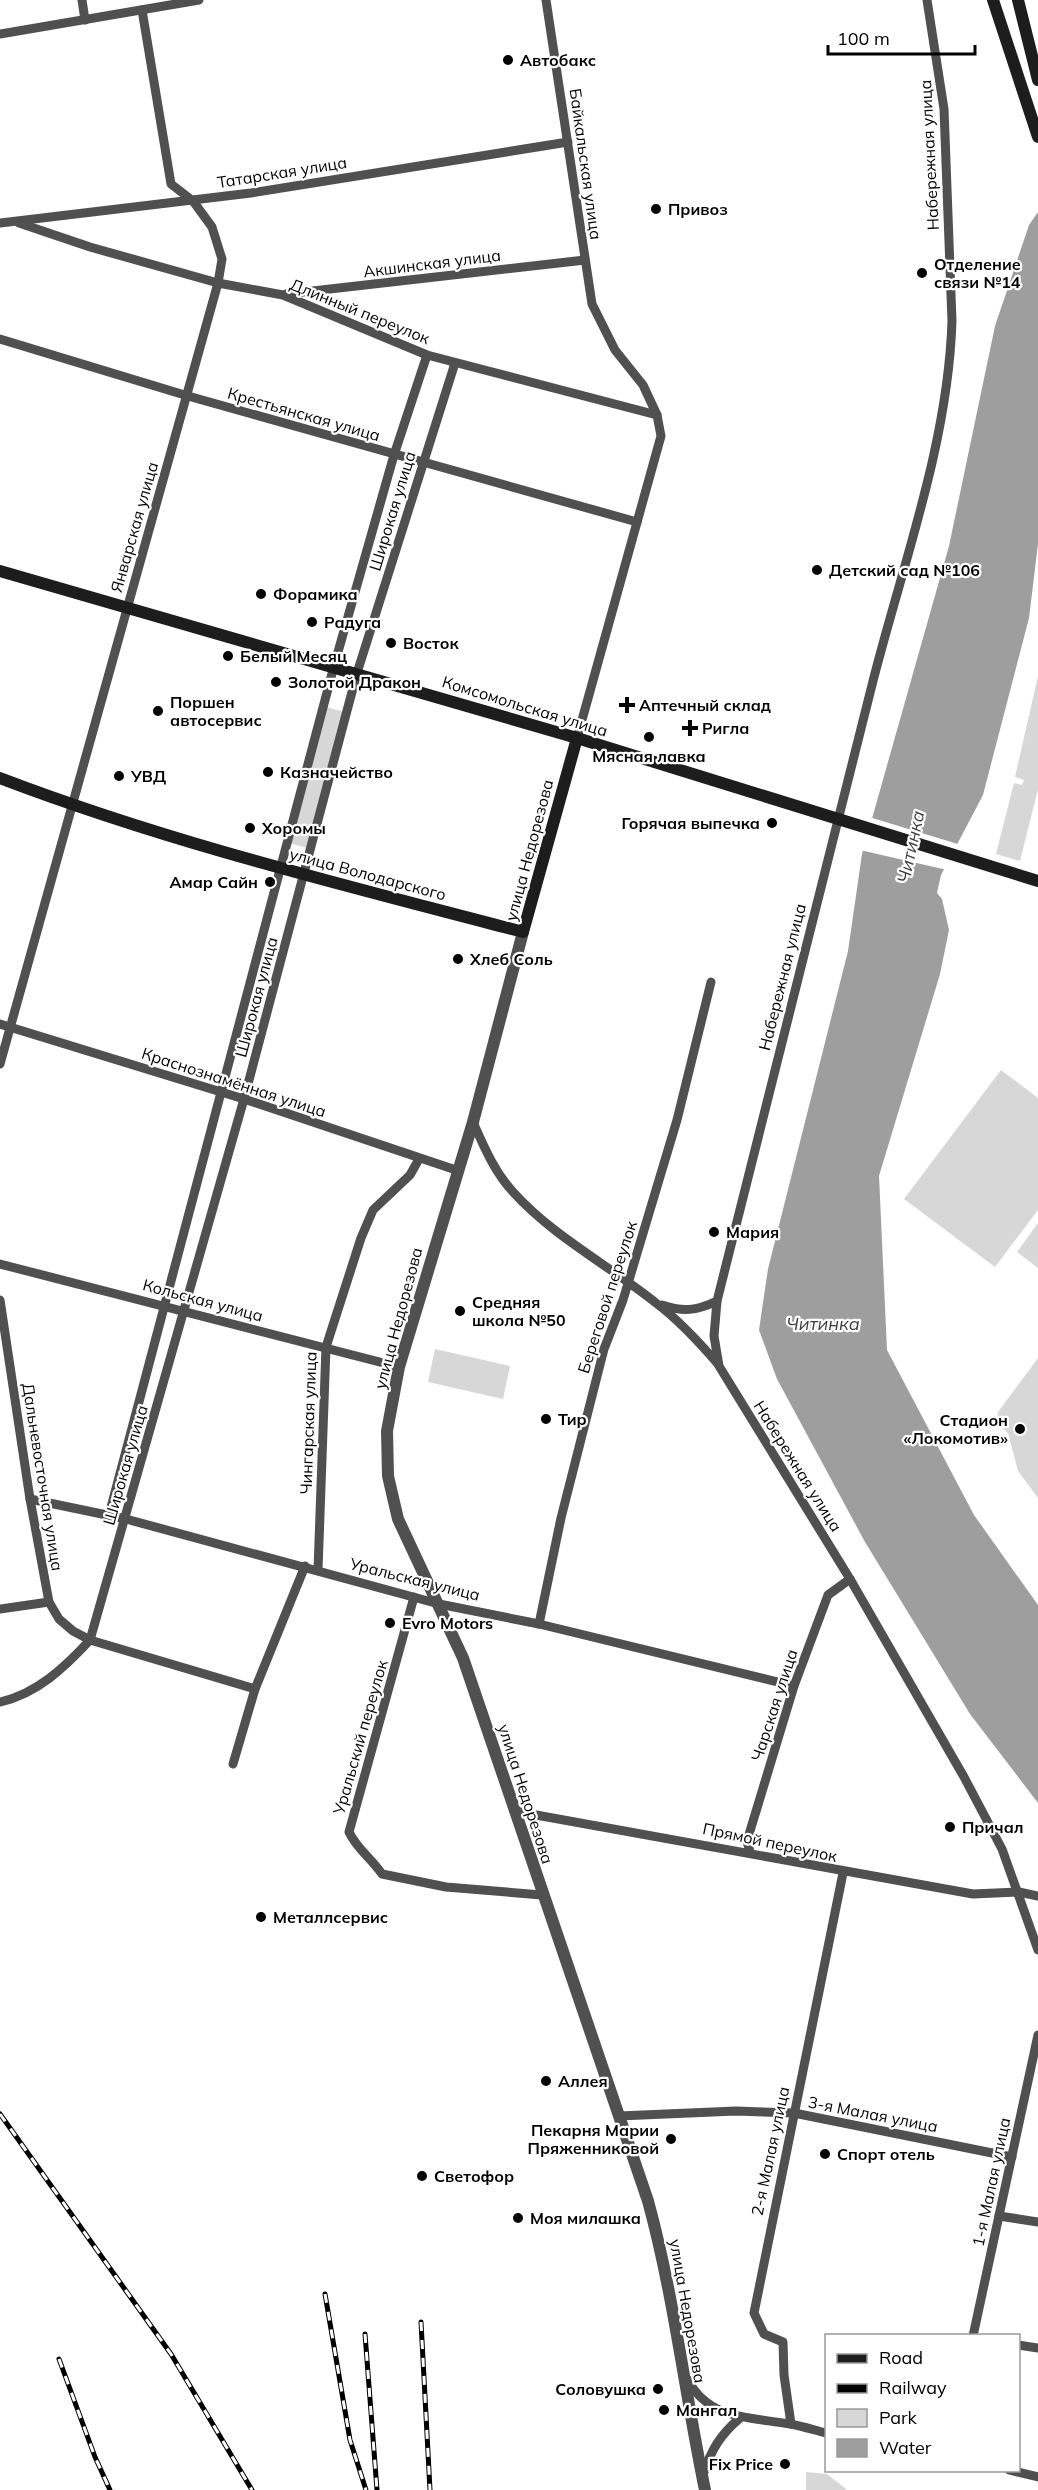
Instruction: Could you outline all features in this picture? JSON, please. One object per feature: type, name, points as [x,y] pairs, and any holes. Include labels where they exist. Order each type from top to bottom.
[{"type":"main road","points":[[993,0],[1038,137]]},
{"type":"main road","points":[[1018,0],[1038,80]]},
{"type":"main road","name":"Комсомольская улица","points":[[0,571],[577,738],[1038,881]]},
{"type":"main road","name":"улица Недорезова","points":[[523,932],[577,738]]},
{"type":"main road","name":"улица Володарского","points":[[0,778],[71,805],[281,869],[523,932]]},
{"type":"street","points":[[82,0],[85,20]]},
{"type":"street","points":[[0,34],[193,0]]},
{"type":"street","name":"Байкальская улица","points":[[546,0],[585,260]]},
{"type":"street","name":"Набережная улица","points":[[927,0],[944,109],[951,348],[937,446],[837,819],[717,1302],[714,1336],[719,1366],[850,1579],[964,1777],[1002,1849],[1019,1892]]},
{"type":"street","name":"Январская улица","points":[[0,1064],[126,608],[188,396],[218,283],[222,259],[212,227],[193,201],[171,184],[142,10]]},
{"type":"street","name":"Татарская улица","points":[[0,223],[19,223],[193,201],[568,142]]},
{"type":"street","name":"Длинный переулок","points":[[19,223],[90,247],[218,283],[283,295],[427,355],[657,415]]},
{"type":"street","name":"Акшинская улица","points":[[283,295],[585,260]]},
{"type":"street","name":"улица Недорезова","points":[[577,738],[661,436],[657,415],[644,385],[615,350],[591,304],[585,260]]},
{"type":"street","name":"Крестьянская улица","points":[[0,339],[423,464],[637,522]]},
{"type":"street","name":"Широкая улица","points":[[109,1515],[334,666],[394,455],[427,355]]},
{"type":"street","name":"Широкая улица","points":[[90,1640],[244,1099],[357,673],[455,363]]},
{"type":"street","name":"улица Недорезова","points":[[523,932],[473,1122],[399,1366],[387,1431],[388,1476],[398,1519],[439,1604],[466,1669],[619,2116],[659,2243],[669,2285],[681,2367],[703,2484]]},
{"type":"street","name":"Береговой переулок","points":[[539,1624],[561,1518],[604,1349],[616,1323],[680,1108],[711,982]]},
{"type":"street","name":"Краснознамённая улица","points":[[0,1024],[244,1099],[459,1171]]},
{"type":"street","points":[[473,1122],[485,1150],[514,1193],[560,1234],[657,1303],[692,1334],[719,1366]]},
{"type":"street","name":"Чингарская улица","points":[[318,1570],[326,1347],[361,1238],[373,1210],[410,1175],[419,1159]]},
{"type":"street","name":"Кольская улица","points":[[0,1264],[399,1366]]},
{"type":"street","name":"Дальневосточная улица","points":[[0,1300],[30,1499],[49,1602],[59,1618],[73,1631],[90,1640],[255,1689]]},
{"type":"street","points":[[657,1303],[680,1311],[701,1309],[717,1302]]},
{"type":"street","name":"Уральская улица","points":[[30,1499],[126,1519],[439,1604],[539,1624],[794,1686]]},
{"type":"street","points":[[233,1764],[255,1689],[305,1566]]},
{"type":"street","name":"Чарская улица","points":[[750,1852],[747,1841],[794,1686],[828,1595],[850,1579]]},
{"type":"street","name":"Уральский переулок","points":[[414,1597],[349,1832],[356,1847],[372,1859],[381,1874],[446,1887],[542,1895]]},
{"type":"street","points":[[0,1609],[49,1602]]},
{"type":"street","points":[[0,1702],[17,1698],[62,1670],[90,1640]]},
{"type":"street","name":"Прямой переулок","points":[[514,1811],[980,1895],[1019,1892],[1038,1896]]},
{"type":"street","name":"2-я Малая улица","points":[[791,2424],[784,2375],[783,2342],[764,2334],[754,2313],[843,1872]]},
{"type":"street","points":[[1019,1892],[1038,1950]]},
{"type":"street","name":"1-я Малая улица","points":[[973,2334],[1038,2035]]},
{"type":"street","name":"3-я Малая улица","points":[[619,2116],[736,2111],[794,2114],[1012,2157]]},
{"type":"street","points":[[999,2216],[1038,2222]]},
{"type":"street","points":[[1020,2345],[1038,2348]]},
{"type":"street","points":[[681,2367],[695,2394],[712,2409],[740,2418],[791,2424],[825,2433]]},
{"type":"street","points":[[703,2484],[712,2448],[723,2432],[740,2418]]},
{"type":"street","points":[[1017,2472],[1038,2477]]},
{"type":"green space","points":[[1038,676],[1038,789],[1020,861],[996,854],[1014,783],[1022,785],[1024,780],[1015,777]]},
{"type":"green space","points":[[326,707],[345,712],[307,848],[289,843]]},
{"type":"green space","points":[[1001,1070],[1038,1098],[1038,1210],[995,1267],[904,1199]]},
{"type":"green space","points":[[1038,1223],[1038,1268],[1017,1252]]},
{"type":"green space","points":[[435,1349],[510,1366],[503,1399],[428,1382]]},
{"type":"green space","name":"Стадион «Локомотив»","points":[[1038,1358],[1038,1498],[1018,1471],[1008,1433],[997,1424],[998,1412]]},
{"type":"green space","points":[[806,2472],[827,2474],[847,2490],[806,2490]]},
{"type":"water","name":"Читинка","points":[[1038,212],[1038,544],[1029,618],[983,795],[941,875],[937,893],[942,899],[949,930],[940,974],[879,1176],[887,1350],[974,1515],[1038,1605],[1038,1803],[970,1714],[865,1542],[777,1379],[759,1330],[768,1269],[848,951],[862,854],[949,546],[995,326],[1029,225]]},
{"type":"pier","points":[[869,817],[961,845],[947,870],[860,850]]},
{"type":"railway","points":[[0,2114],[171,2354],[252,2490]]},
{"type":"railway","points":[[325,2294],[350,2440],[366,2490]]},
{"type":"railway","points":[[421,2322],[430,2490]]},
{"type":"railway","points":[[365,2334],[377,2490]]},
{"type":"railway","points":[[59,2359],[95,2457],[110,2490]]},
{"type":"place","name":"Автобакс","points":[[508,60]]},
{"type":"place","name":"Привоз","points":[[656,209]]},
{"type":"place","name":"Отделение связи №14","points":[[922,273]]},
{"type":"place","name":"Детский сад №106","points":[[817,570]]},
{"type":"place","name":"Форамика","points":[[261,594]]},
{"type":"place","name":"Радуга","points":[[312,622]]},
{"type":"place","name":"Восток","points":[[391,643]]},
{"type":"place","name":"Белый Месяц","points":[[228,656]]},
{"type":"place","name":"Золотой Дракон","points":[[276,682]]},
{"type":"place","name":"Аптечный склад","points":[[627,705]]},
{"type":"place","name":"Поршен автосервис","points":[[158,711]]},
{"type":"place","name":"Ригла","points":[[690,728]]},
{"type":"place","name":"Мясная лавка","points":[[649,737]]},
{"type":"place","name":"Казначейство","points":[[268,772]]},
{"type":"place","name":"УВД","points":[[119,776]]},
{"type":"place","name":"Горячая выпечка","points":[[772,823]]},
{"type":"place","name":"Хоромы","points":[[250,828]]},
{"type":"place","name":"Амар Сайн","points":[[270,882]]},
{"type":"place","name":"Хлеб Соль","points":[[458,959]]},
{"type":"place","name":"Мария","points":[[714,1232]]},
{"type":"place","name":"Средняя школа №50","points":[[460,1311]]},
{"type":"place","name":"Тир","points":[[546,1419]]},
{"type":"place","name":"Стадион «Локомотив»","points":[[1020,1429]]},
{"type":"place","name":"Evro Motors","points":[[390,1623]]},
{"type":"place","name":"Причал","points":[[950,1827]]},
{"type":"place","name":"Металлсервис","points":[[261,1917]]},
{"type":"place","name":"Аллея","points":[[546,2081]]},
{"type":"place","name":"Пекарня Марии Пряженниковой","points":[[671,2139]]},
{"type":"place","name":"Спорт отель","points":[[825,2154]]},
{"type":"place","name":"Светофор","points":[[422,2176]]},
{"type":"place","name":"Моя милашка","points":[[518,2218]]},
{"type":"place","name":"Соловушка","points":[[658,2389]]},
{"type":"place","name":"Мангал","points":[[664,2410]]},
{"type":"place","name":"Fix Price","points":[[785,2464]]}]
